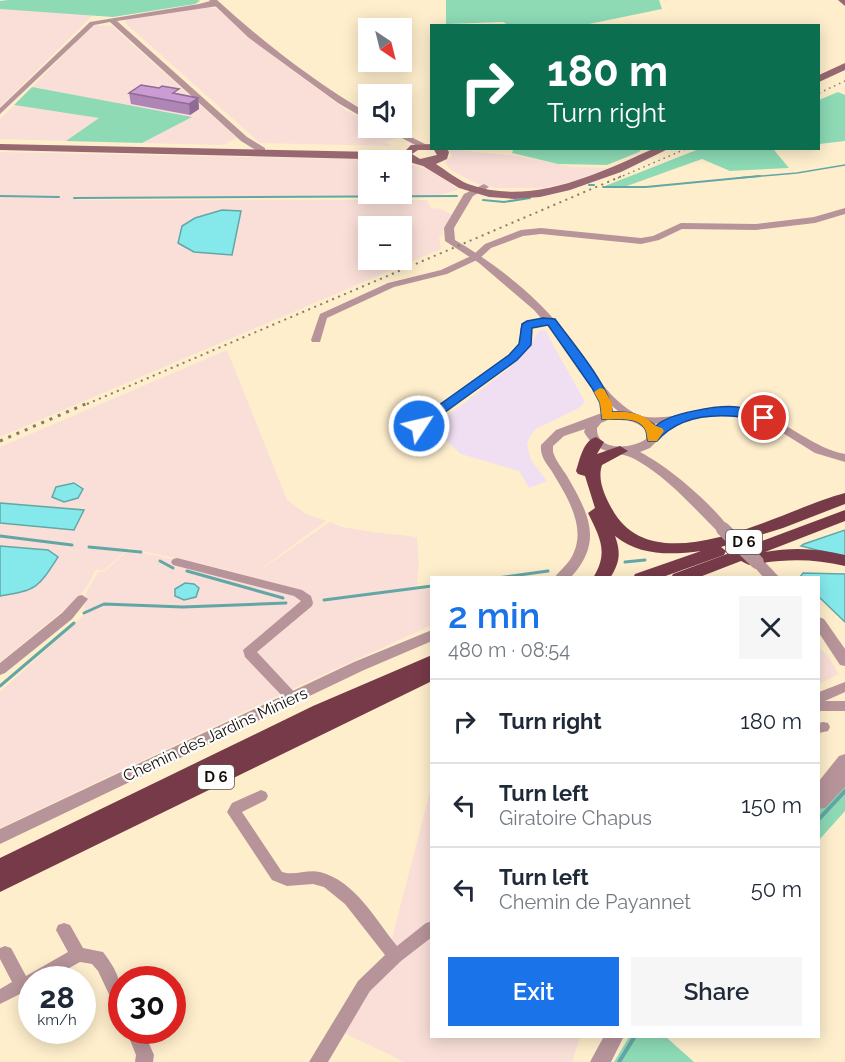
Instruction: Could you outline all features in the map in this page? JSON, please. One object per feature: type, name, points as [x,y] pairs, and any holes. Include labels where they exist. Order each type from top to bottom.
[{"type":"highway","points":[[594,440],[583,478],[588,496],[613,552],[610,566],[602,576]]},
{"type":"highway","points":[[625,451],[609,453],[597,461],[593,471],[593,483],[607,515],[620,532],[633,541],[656,548],[685,548],[719,542],[845,498]]},
{"type":"highway","name":"D 6","points":[[647,576],[757,537],[845,502]]},
{"type":"highway","name":"D 6","points":[[684,576],[845,515]]},
{"type":"highway","points":[[697,576],[735,564],[786,554],[813,555],[845,561]]},
{"type":"highway","points":[[164,789],[255,735],[430,656]]},
{"type":"highway","name":"D 6","points":[[0,868],[320,711],[430,662]]},
{"type":"highway","name":"D 6","points":[[0,883],[430,674]]},
{"type":"main road","points":[[820,78],[842,68]]},
{"type":"main road","points":[[0,146],[377,155],[418,150]]},
{"type":"main road","points":[[0,146],[418,150]]},
{"type":"main road","points":[[418,150],[424,162],[458,183],[481,190],[536,194],[570,187],[660,150]]},
{"type":"main road","points":[[620,167],[653,150]]},
{"type":"main road","points":[[424,162],[439,154],[441,165],[446,171],[481,190]]},
{"type":"street","points":[[0,112],[92,23],[208,3],[341,102],[358,112]]},
{"type":"street","points":[[111,19],[244,139],[262,150]]},
{"type":"street","points":[[406,138],[418,150]]},
{"type":"street","points":[[234,149],[243,146],[244,139]]},
{"type":"street","points":[[481,190],[453,222],[448,232],[450,241],[504,278],[551,322],[598,388],[606,403],[600,419],[590,429],[594,440]]},
{"type":"street","points":[[316,340],[323,316],[391,285],[444,272],[476,257],[488,246],[529,231],[641,241],[656,238],[681,226],[756,227],[815,220],[845,211]]},
{"type":"street","points":[[419,426],[520,351],[525,345],[525,329],[529,324],[551,322]]},
{"type":"street","points":[[598,388],[652,429],[650,450],[673,481]]},
{"type":"street","points":[[563,576],[580,555],[585,537],[582,515],[546,450],[549,440],[560,433],[600,419],[634,417],[657,422],[722,411],[747,412],[771,421],[823,453],[845,458]]},
{"type":"street","points":[[625,451],[651,441],[664,425],[675,420]]},
{"type":"street","points":[[560,433],[582,434],[649,461],[673,481],[771,576]]},
{"type":"street","points":[[177,562],[298,593],[307,599],[307,603],[250,650],[250,654],[292,698]]},
{"type":"street","points":[[0,670],[67,616],[82,599]]},
{"type":"street","points":[[820,622],[845,641]]},
{"type":"street","points":[[820,623],[845,661]]},
{"type":"street","name":"Chemin des Jardins Miniers","points":[[0,837],[292,698],[430,636]]},
{"type":"street","points":[[820,698],[845,687]]},
{"type":"street","points":[[820,706],[845,706]]},
{"type":"street","points":[[820,792],[845,760]]},
{"type":"street","points":[[820,802],[845,777]]},
{"type":"street","points":[[261,796],[237,807],[234,812],[277,876],[286,880],[318,878],[339,889],[395,956]]},
{"type":"street","points":[[64,930],[78,956]]},
{"type":"street","points":[[318,1062],[364,986],[395,956],[430,930]]},
{"type":"street","points":[[5,953],[18,969]]},
{"type":"street","points":[[59,966],[78,956],[97,957],[108,974]]},
{"type":"street","points":[[0,997],[18,988]]},
{"type":"street","points":[[600,1062],[614,1038]]},
{"type":"street","points":[[140,1044],[145,1055],[144,1062]]},
{"type":"shaded area","points":[[205,7],[216,8],[258,45],[358,117],[358,138],[397,138],[385,142],[392,146],[260,143],[124,22],[128,18]]},
{"type":"shaded area","points":[[0,9],[93,15],[0,107]]},
{"type":"shaded area","points":[[93,25],[112,26],[237,138],[223,145],[142,143],[190,118],[32,87]]},
{"type":"shaded area","points":[[14,105],[100,118],[66,141],[0,139],[0,119]]},
{"type":"shaded area","points":[[449,150],[518,156],[572,167],[608,168],[578,180],[543,188],[496,188],[477,184],[451,170],[445,162],[452,156]]},
{"type":"shaded area","points":[[0,152],[358,159],[358,196],[73,198],[79,200],[358,200],[358,204],[412,204],[412,200],[427,200],[431,208],[441,209],[452,215],[439,239],[441,249],[412,261],[412,216],[358,216],[358,270],[392,270],[0,437]]},
{"type":"shaded area","points":[[412,164],[435,172],[459,190],[438,195],[412,195]]},
{"type":"shaded area","points":[[545,330],[585,402],[579,408],[536,429],[530,436],[527,444],[531,460],[547,481],[529,488],[519,471],[461,454],[432,428],[508,369],[530,345],[539,331]]},
{"type":"shaded area","points":[[227,350],[287,500],[306,514],[326,521],[251,576],[330,522],[342,527],[417,537],[419,566],[416,590],[430,588],[430,626],[0,828],[0,692],[83,616],[86,593],[98,572],[104,572],[128,550],[246,574],[129,548],[103,571],[96,569],[88,585],[76,600],[0,662],[0,447]]},
{"type":"shaded area","points":[[820,648],[828,656],[839,674],[820,684]]},
{"type":"shaded area","points":[[430,792],[430,1038],[580,1038],[572,1062],[405,1062],[342,1032],[390,946]]},
{"type":"green space","points":[[446,0],[659,0],[662,9],[589,24],[506,24],[503,22],[446,24]]},
{"type":"green space","points":[[0,1],[200,1],[195,4],[113,17],[0,9]]},
{"type":"green space","points":[[32,87],[192,117],[142,143],[66,141],[99,118],[14,105]]},
{"type":"green space","points":[[838,92],[845,95],[845,141],[820,144],[820,100]]},
{"type":"green space","points":[[513,150],[641,150],[607,165],[558,164],[512,153]]},
{"type":"green space","points":[[696,150],[774,150],[789,168],[730,171],[702,159],[624,187],[605,186]]},
{"type":"green space","points":[[845,785],[845,811],[820,839],[820,809]]},
{"type":"green space","points":[[628,1038],[667,1038],[694,1062],[614,1062]]},
{"type":"water","points":[[222,210],[241,211],[232,255],[194,252],[178,243],[182,226],[195,218]]},
{"type":"water","points":[[74,483],[83,489],[78,498],[64,502],[52,497],[56,487]]},
{"type":"water","points":[[0,503],[84,510],[74,530],[0,523]]},
{"type":"water","points":[[845,530],[845,557],[801,546],[804,544]]},
{"type":"water","points":[[0,546],[48,550],[58,557],[35,586],[22,592],[0,596]]},
{"type":"water","points":[[803,573],[845,574],[845,622],[820,598],[820,576],[801,576]]},
{"type":"water","points":[[185,583],[194,584],[199,588],[196,597],[184,600],[175,596],[175,589]]},
{"type":"building","points":[[141,85],[179,89],[173,93],[198,98],[189,104],[129,93]]},
{"type":"waterway","points":[[754,177],[797,173],[845,165]]},
{"type":"waterway","points":[[754,177],[760,176]]},
{"type":"waterway","points":[[603,187],[646,187],[754,177]]},
{"type":"waterway","points":[[737,178],[754,177]]},
{"type":"waterway","points":[[589,185],[594,185]]},
{"type":"waterway","points":[[0,196],[59,197]]},
{"type":"waterway","points":[[74,198],[457,196]]},
{"type":"waterway","points":[[483,200],[504,202],[530,198]]},
{"type":"waterway","points":[[0,536],[72,545]]},
{"type":"waterway","points":[[89,547],[141,552]]},
{"type":"waterway","points":[[625,562],[645,560]]},
{"type":"waterway","points":[[160,561],[173,568]]},
{"type":"waterway","points":[[187,571],[283,598]]},
{"type":"waterway","points":[[512,576],[548,571]]},
{"type":"waterway","points":[[324,600],[430,586]]},
{"type":"waterway","points":[[84,613],[104,604],[183,607],[286,603]]},
{"type":"waterway","points":[[0,686],[74,623]]},
{"type":"waterway","points":[[820,818],[845,791]]},
{"type":"waterway","points":[[619,1062],[634,1038]]},
{"type":"railway","points":[[820,93],[845,81]]},
{"type":"railway","points":[[618,178],[683,150]]},
{"type":"railway","points":[[87,404],[622,176]]},
{"type":"railway","points":[[0,441],[90,402]]},
{"type":"slow traffic","points":[[600,392],[606,403],[606,416],[624,415],[639,419],[652,429],[652,438],[658,431]]},
{"type":"route","points":[[419,426],[513,358],[524,348],[526,327],[531,323],[543,321],[551,322],[598,388],[606,403],[606,416],[624,415],[639,419],[652,429],[652,438],[664,425],[675,420],[714,412],[728,410],[747,412],[764,418]]}]
